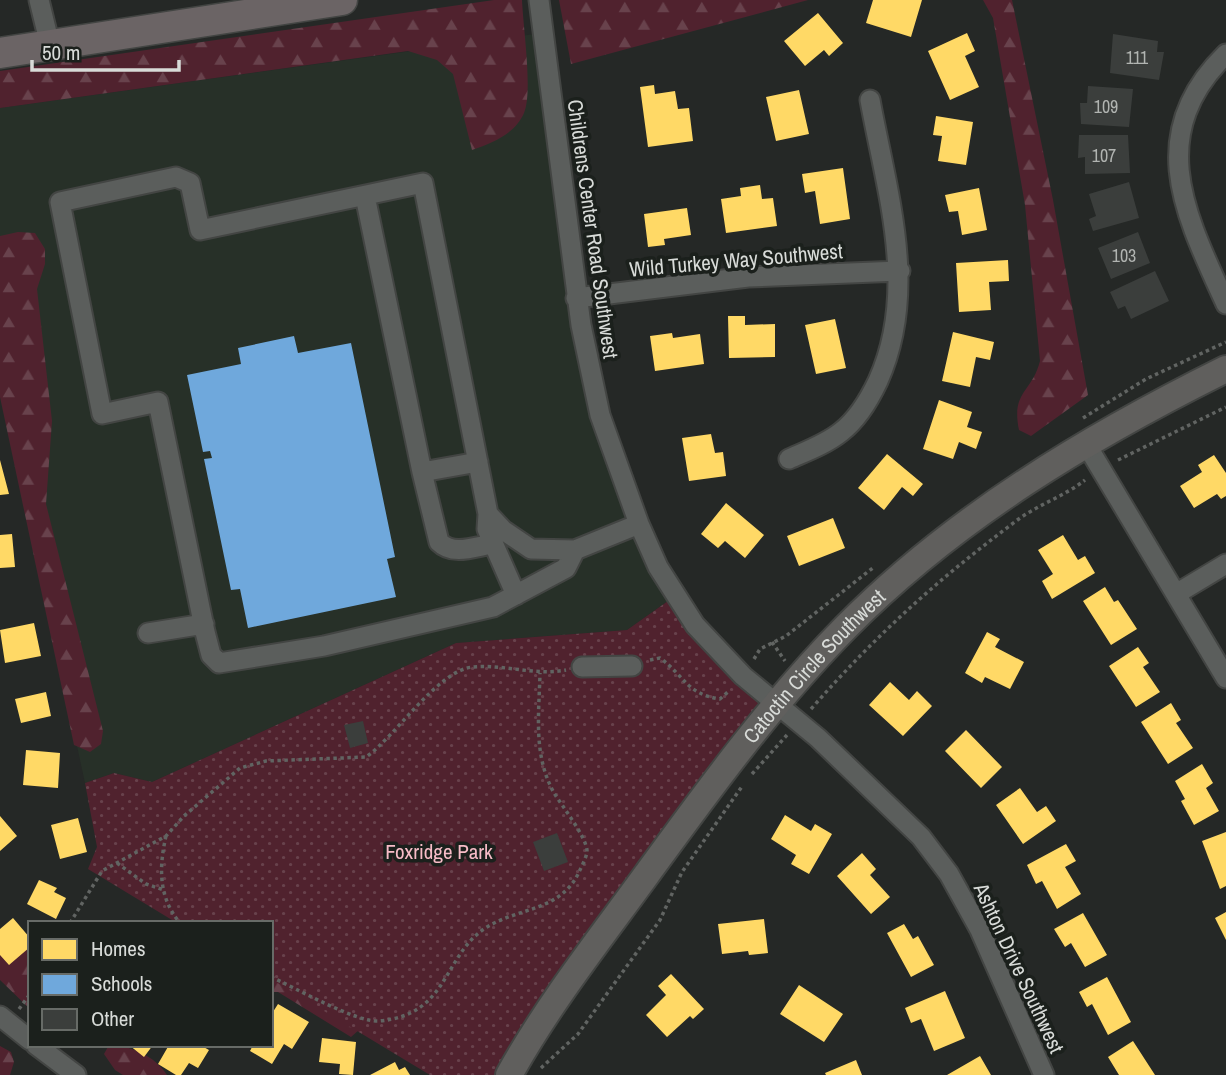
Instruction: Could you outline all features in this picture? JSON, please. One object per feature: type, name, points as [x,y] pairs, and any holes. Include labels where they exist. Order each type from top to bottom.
[{"type":"highway","points":[[0,53],[342,0]]},
{"type":"main road","name":"Catoctin Circle Southwest","points":[[509,1075],[544,1016],[581,962],[775,704],[848,625],[909,570],[1005,495],[1086,444],[1226,369]]},
{"type":"street","points":[[39,0],[50,45]]},
{"type":"street","name":"Childrens Center Road Southwest","points":[[539,6],[576,298],[600,415],[639,524],[658,567],[695,625],[743,676],[775,704]]},
{"type":"street","points":[[1226,54],[1199,89],[1189,107],[1178,145],[1179,187],[1188,220],[1226,304]]},
{"type":"street","points":[[789,459],[839,434],[854,420],[875,387],[895,334],[900,271],[870,100]]},
{"type":"street","points":[[516,595],[487,529],[488,514],[423,183],[200,230],[190,183],[176,177],[60,202],[102,414],[158,402],[211,655],[219,663],[227,664],[424,625],[493,607],[516,595],[566,568],[575,550]]},
{"type":"street","points":[[365,195],[439,542],[454,550],[492,544]]},
{"type":"street","name":"Wild Turkey Way Southwest","points":[[576,298],[748,277],[900,271]]},
{"type":"street","points":[[1086,444],[1226,678]]},
{"type":"street","points":[[422,472],[478,462]]},
{"type":"street","points":[[488,514],[503,530],[531,549],[575,550],[639,524]]},
{"type":"street","points":[[1176,594],[1226,564]]},
{"type":"street","points":[[148,633],[204,624]]},
{"type":"street","points":[[582,667],[632,666]]},
{"type":"street","name":"Ashton Drive Southwest","points":[[775,704],[800,722],[921,836],[949,874],[980,930],[1044,1075]]},
{"type":"street","points":[[0,1016],[28,1038]]},
{"type":"street","points":[[39,1047],[76,1075]]},
{"type":"path","points":[[536,1075],[578,1034],[660,920],[682,872],[746,781],[844,670],[925,591],[1020,518],[1080,484],[1101,468],[1226,407]]},
{"type":"path","points":[[71,921],[102,871],[166,836],[193,808],[240,768],[266,761],[366,757],[447,678],[472,667],[540,673],[582,667]]},
{"type":"path","points":[[273,978],[355,1016],[376,1021],[402,1017],[438,993],[469,943],[487,927],[540,908],[572,886],[587,854],[587,842],[564,811],[540,759],[540,673]]},
{"type":"path","points":[[166,836],[159,866],[163,890],[179,921]]},
{"type":"path","points":[[117,863],[146,884],[163,890]]},
{"type":"shaded area","points":[[542,33],[600,415],[675,596],[627,630],[456,643],[152,782],[114,773],[85,783],[0,389],[0,108]]},
{"type":"green space","points":[[494,0],[522,0],[528,75],[527,103],[515,127],[495,141],[472,150],[453,74],[437,60],[408,51],[0,108],[0,71]]},
{"type":"green space","points":[[559,0],[808,0],[571,64]]},
{"type":"green space","points":[[983,0],[1012,0],[1053,200],[1088,395],[1031,436],[1019,430],[1017,417],[1020,399],[1040,361],[1025,205],[993,18]]},
{"type":"green space","points":[[18,232],[35,233],[45,249],[45,264],[37,289],[52,421],[46,504],[103,731],[101,744],[90,752],[74,745],[0,397],[0,236]]},
{"type":"green space","name":"Foxridge Park","points":[[675,596],[775,703],[510,1075],[430,1075],[273,980],[273,921],[174,921],[88,869],[97,847],[85,783],[114,773],[152,782],[456,643],[627,630]]},
{"type":"green space","points":[[28,948],[28,1007],[0,980],[0,955]]},
{"type":"green space","points":[[273,973],[360,1029],[351,1037],[278,992],[273,992]]},
{"type":"green space","points":[[0,1046],[11,1052],[14,1062],[10,1075],[0,1075]]},
{"type":"green space","points":[[108,1047],[125,1047],[149,1057],[167,1075],[123,1075],[115,1070],[104,1054]]},
{"type":"building: Homes","points":[[873,0],[922,0],[911,37],[866,23]]},
{"type":"building: Homes","points":[[818,13],[843,43],[829,56],[824,50],[805,66],[784,41]]},
{"type":"building: Homes","points":[[967,33],[975,51],[965,56],[979,87],[950,100],[928,51]]},
{"type":"building: Homes","points":[[654,85],[655,94],[675,91],[678,109],[689,108],[693,141],[648,147],[640,87]]},
{"type":"building: Homes","points":[[799,90],[809,134],[776,141],[766,97]]},
{"type":"building: Homes","points":[[936,116],[973,122],[966,165],[938,161],[942,136],[933,135]]},
{"type":"building: Homes","points":[[843,168],[850,219],[820,224],[815,191],[805,193],[802,174]]},
{"type":"building: Homes","points":[[760,185],[762,199],[773,198],[777,226],[726,233],[721,199],[741,196],[740,188]]},
{"type":"building: Homes","points":[[979,188],[987,230],[962,235],[958,211],[949,212],[945,195]]},
{"type":"building: Homes","points":[[687,208],[691,235],[664,239],[665,245],[648,247],[644,214]]},
{"type":"building: Homes","points":[[1008,260],[1009,281],[989,282],[991,310],[959,312],[956,263]]},
{"type":"building: Homes","points":[[728,316],[745,316],[745,325],[775,324],[775,357],[729,358]]},
{"type":"building: Homes","points":[[835,319],[846,368],[816,374],[805,325]]},
{"type":"building: Homes","points":[[953,332],[994,342],[990,360],[976,357],[970,387],[942,381]]},
{"type":"building: Homes","points":[[672,333],[673,338],[700,334],[704,364],[655,371],[650,336]]},
{"type":"building: Homes","points":[[939,400],[972,412],[967,427],[982,432],[976,449],[959,442],[953,459],[923,449]]},
{"type":"building: Homes","points":[[711,434],[715,453],[723,452],[726,476],[689,481],[682,438]]},
{"type":"building: Homes","points":[[887,454],[923,484],[913,496],[902,487],[884,510],[858,488]]},
{"type":"building: Homes","points":[[1214,455],[1226,473],[1226,496],[1221,499],[1217,494],[1194,508],[1180,486],[1202,472],[1198,465]]},
{"type":"building: Homes","points":[[0,460],[9,494],[0,495]]},
{"type":"building: Homes","points":[[726,503],[764,535],[745,558],[725,541],[718,548],[701,534]]},
{"type":"building: Homes","points":[[833,518],[845,548],[799,566],[787,536]]},
{"type":"building: Homes","points":[[12,534],[15,567],[0,568],[0,535]]},
{"type":"building: Homes","points":[[1063,535],[1078,560],[1085,556],[1095,573],[1052,599],[1042,581],[1053,574],[1038,550]]},
{"type":"building: Homes","points":[[1105,587],[1114,602],[1118,600],[1137,629],[1111,645],[1083,601]]},
{"type":"building: Homes","points":[[34,623],[41,656],[5,663],[0,630]]},
{"type":"building: Homes","points":[[987,632],[1000,639],[995,647],[1024,662],[1010,689],[985,677],[982,683],[965,673]]},
{"type":"building: Homes","points":[[1138,647],[1149,663],[1143,667],[1160,692],[1136,707],[1109,666]]},
{"type":"building: Homes","points":[[890,682],[909,700],[917,691],[932,706],[903,736],[869,705]]},
{"type":"building: Homes","points":[[46,692],[51,716],[21,723],[15,699]]},
{"type":"building: Homes","points":[[1171,703],[1181,720],[1176,723],[1193,748],[1168,764],[1141,722]]},
{"type":"building: Homes","points":[[966,730],[1002,767],[981,788],[945,751]]},
{"type":"building: Homes","points":[[26,750],[60,753],[58,788],[23,785]]},
{"type":"building: Homes","points":[[1202,764],[1213,783],[1206,788],[1219,811],[1194,825],[1181,801],[1185,799],[1175,781]]},
{"type":"building: Homes","points":[[1020,788],[1037,812],[1046,806],[1056,821],[1023,844],[996,805]]},
{"type":"building: Homes","points":[[785,815],[811,831],[815,824],[832,834],[809,874],[791,864],[796,855],[771,839]]},
{"type":"building: Homes","points":[[0,816],[17,836],[0,851]]},
{"type":"building: Homes","points":[[78,818],[87,852],[60,859],[51,825]]},
{"type":"building: Homes","points":[[1226,832],[1226,886],[1220,889],[1202,841]]},
{"type":"building: Homes","points":[[1066,844],[1076,861],[1065,867],[1081,894],[1057,909],[1042,881],[1036,884],[1027,865]]},
{"type":"building: Homes","points":[[862,853],[876,869],[870,875],[890,897],[871,914],[837,876]]},
{"type":"building: Homes","points":[[39,880],[57,888],[54,892],[66,898],[56,919],[27,904]]},
{"type":"building: Homes","points":[[1226,912],[1226,940],[1215,918]]},
{"type":"building: Homes","points":[[1083,913],[1107,955],[1085,967],[1071,943],[1065,947],[1054,929]]},
{"type":"building: Homes","points":[[13,918],[28,936],[28,949],[9,965],[0,955],[0,929]]},
{"type":"building: Homes","points":[[764,919],[768,953],[749,955],[748,951],[722,954],[718,924]]},
{"type":"building: Homes","points":[[904,924],[913,939],[918,936],[934,965],[911,977],[887,933]]},
{"type":"building: Homes","points":[[671,974],[704,1009],[693,1019],[690,1016],[667,1037],[646,1015],[666,995],[658,986]]},
{"type":"building: Homes","points":[[1107,977],[1131,1022],[1108,1035],[1092,1004],[1087,1007],[1079,992]]},
{"type":"building: Homes","points":[[799,985],[843,1014],[824,1042],[780,1014]]},
{"type":"building: Homes","points":[[945,991],[965,1038],[934,1051],[921,1019],[911,1023],[905,1008]]},
{"type":"building: Homes","points":[[278,1004],[309,1022],[292,1049],[284,1044],[272,1064],[250,1051],[252,1047],[273,1047],[273,1012]]},
{"type":"building: Homes","points":[[322,1038],[356,1042],[353,1075],[339,1074],[340,1064],[319,1062]]},
{"type":"building: Homes","points":[[1133,1041],[1155,1075],[1119,1075],[1108,1057]]},
{"type":"building: Homes","points":[[132,1047],[152,1047],[144,1057]]},
{"type":"building: Homes","points":[[168,1047],[204,1047],[209,1050],[198,1068],[189,1063],[181,1075],[176,1075],[158,1064]]},
{"type":"building: Homes","points":[[980,1056],[991,1075],[947,1075]]},
{"type":"building: Homes","points":[[856,1060],[862,1075],[825,1073]]},
{"type":"building: Homes","points":[[395,1062],[399,1070],[405,1067],[410,1075],[370,1075]]},
{"type":"building: Schools","points":[[294,336],[298,353],[351,343],[395,557],[387,559],[396,597],[248,628],[240,589],[231,590],[204,459],[212,458],[210,451],[203,452],[187,375],[241,364],[238,348]]},
{"type":"building: Other","points":[[1113,34],[1158,41],[1157,52],[1164,52],[1159,80],[1110,73]]},
{"type":"building: Other","points":[[1088,86],[1133,89],[1129,127],[1081,124],[1080,103],[1087,103]]},
{"type":"building: Other","points":[[1079,135],[1128,135],[1130,173],[1085,174],[1085,157],[1078,158]]},
{"type":"building: Other","points":[[1129,182],[1139,218],[1093,231],[1089,219],[1096,216],[1089,194]]},
{"type":"building: Other","points":[[1138,232],[1150,263],[1111,279],[1098,248]]},
{"type":"building: Other","points":[[1155,271],[1169,301],[1131,319],[1125,306],[1118,309],[1110,292]]},
{"type":"building: Other","points":[[363,721],[368,743],[350,748],[344,725]]},
{"type":"building: Other","points":[[557,833],[568,862],[544,871],[533,842]]}]
